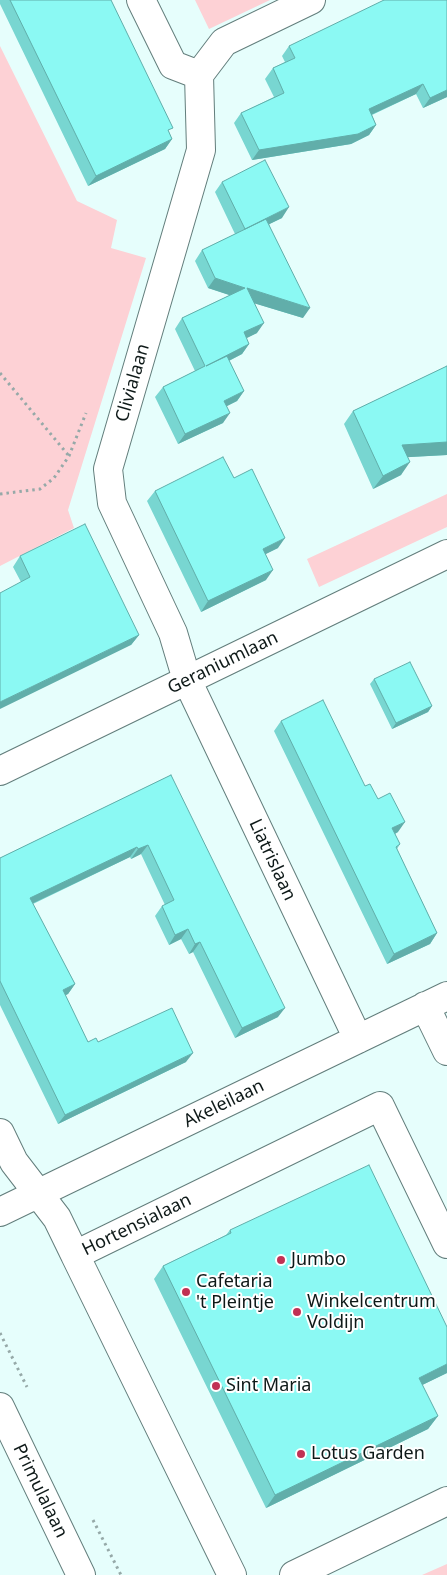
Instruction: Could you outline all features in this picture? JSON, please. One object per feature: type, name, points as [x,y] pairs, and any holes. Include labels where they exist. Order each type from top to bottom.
[{"type":"street","points":[[141,0],[173,65],[199,75],[224,42],[311,0]]},
{"type":"street","name":"Clivialaan","points":[[187,680],[174,633],[112,503],[108,470],[201,150],[199,75]]},
{"type":"street","name":"Geraniumlaan","points":[[0,771],[447,554]]},
{"type":"street","name":"Liatrislaan","points":[[187,680],[358,1039]]},
{"type":"street","points":[[436,1001],[447,1051]]},
{"type":"street","name":"Akeleilaan","points":[[0,1212],[436,1001]]},
{"type":"street","name":"Hortensialaan","points":[[232,1575],[76,1256],[380,1106],[447,1244]]},
{"type":"street","points":[[0,1133],[14,1162],[57,1218],[76,1256]]},
{"type":"street","name":"Primulalaan","points":[[0,1407],[81,1575]]},
{"type":"street","points":[[294,1575],[447,1501]]},
{"type":"path","points":[[0,374],[69,456]]},
{"type":"path","points":[[0,494],[40,489],[54,478],[69,456],[86,413]]},
{"type":"shaded area","points":[[195,0],[270,0],[209,29]]},
{"type":"shaded area","points":[[0,46],[77,201],[117,220],[111,248],[146,258],[68,510],[74,528],[0,566]]},
{"type":"shaded area","points":[[447,494],[447,527],[319,587],[307,559]]},
{"type":"shaded area","points":[[447,1564],[447,1575],[422,1575]]},
{"type":"building","points":[[10,0],[111,0],[173,128],[168,130],[172,139],[96,176]]},
{"type":"building","points":[[384,0],[447,0],[447,90],[430,98],[423,84],[369,109],[376,125],[358,134],[259,150],[241,113],[284,93],[273,68],[295,58],[289,46]]},
{"type":"building","points":[[265,160],[289,207],[245,229],[222,182]]},
{"type":"building","points":[[266,219],[310,308],[247,288],[264,323],[244,332],[249,344],[206,366],[227,356],[244,391],[224,401],[230,413],[185,434],[163,387],[205,366],[182,318],[245,288],[215,278],[202,250]]},
{"type":"building","points":[[447,366],[447,442],[402,445],[410,462],[383,476],[353,411]]},
{"type":"building","points":[[223,457],[234,478],[252,469],[285,538],[263,549],[273,570],[208,601],[155,491]]},
{"type":"building","points":[[85,524],[139,635],[0,702],[0,593],[30,577],[20,556]]},
{"type":"building","points":[[410,662],[432,706],[396,723],[374,679]]},
{"type":"building","points":[[323,700],[365,786],[370,784],[378,799],[390,793],[405,822],[392,828],[400,844],[396,847],[437,933],[394,954],[281,721]]},
{"type":"building","points":[[171,775],[285,1008],[242,1028],[200,942],[195,944],[188,929],[175,935],[162,906],[174,900],[148,845],[138,849],[137,847],[30,898],[75,984],[63,990],[88,1042],[96,1038],[98,1042],[172,1008],[193,1053],[65,1115],[0,981],[0,858]]},
{"type":"building","name":"Winkelcentrum Voldijn","points":[[369,1165],[447,1327],[447,1364],[419,1378],[438,1416],[275,1495],[163,1266],[231,1233],[230,1230]]},
{"type":"place","name":"Jumbo","points":[[281,1260]]},
{"type":"place","name":"Cafetaria 't Pleintje","points":[[186,1292]]},
{"type":"place","name":"Winkelcentrum Voldijn","points":[[297,1312]]},
{"type":"place","name":"Sint Maria","points":[[216,1386]]},
{"type":"place","name":"Lotus Garden","points":[[301,1454]]}]
